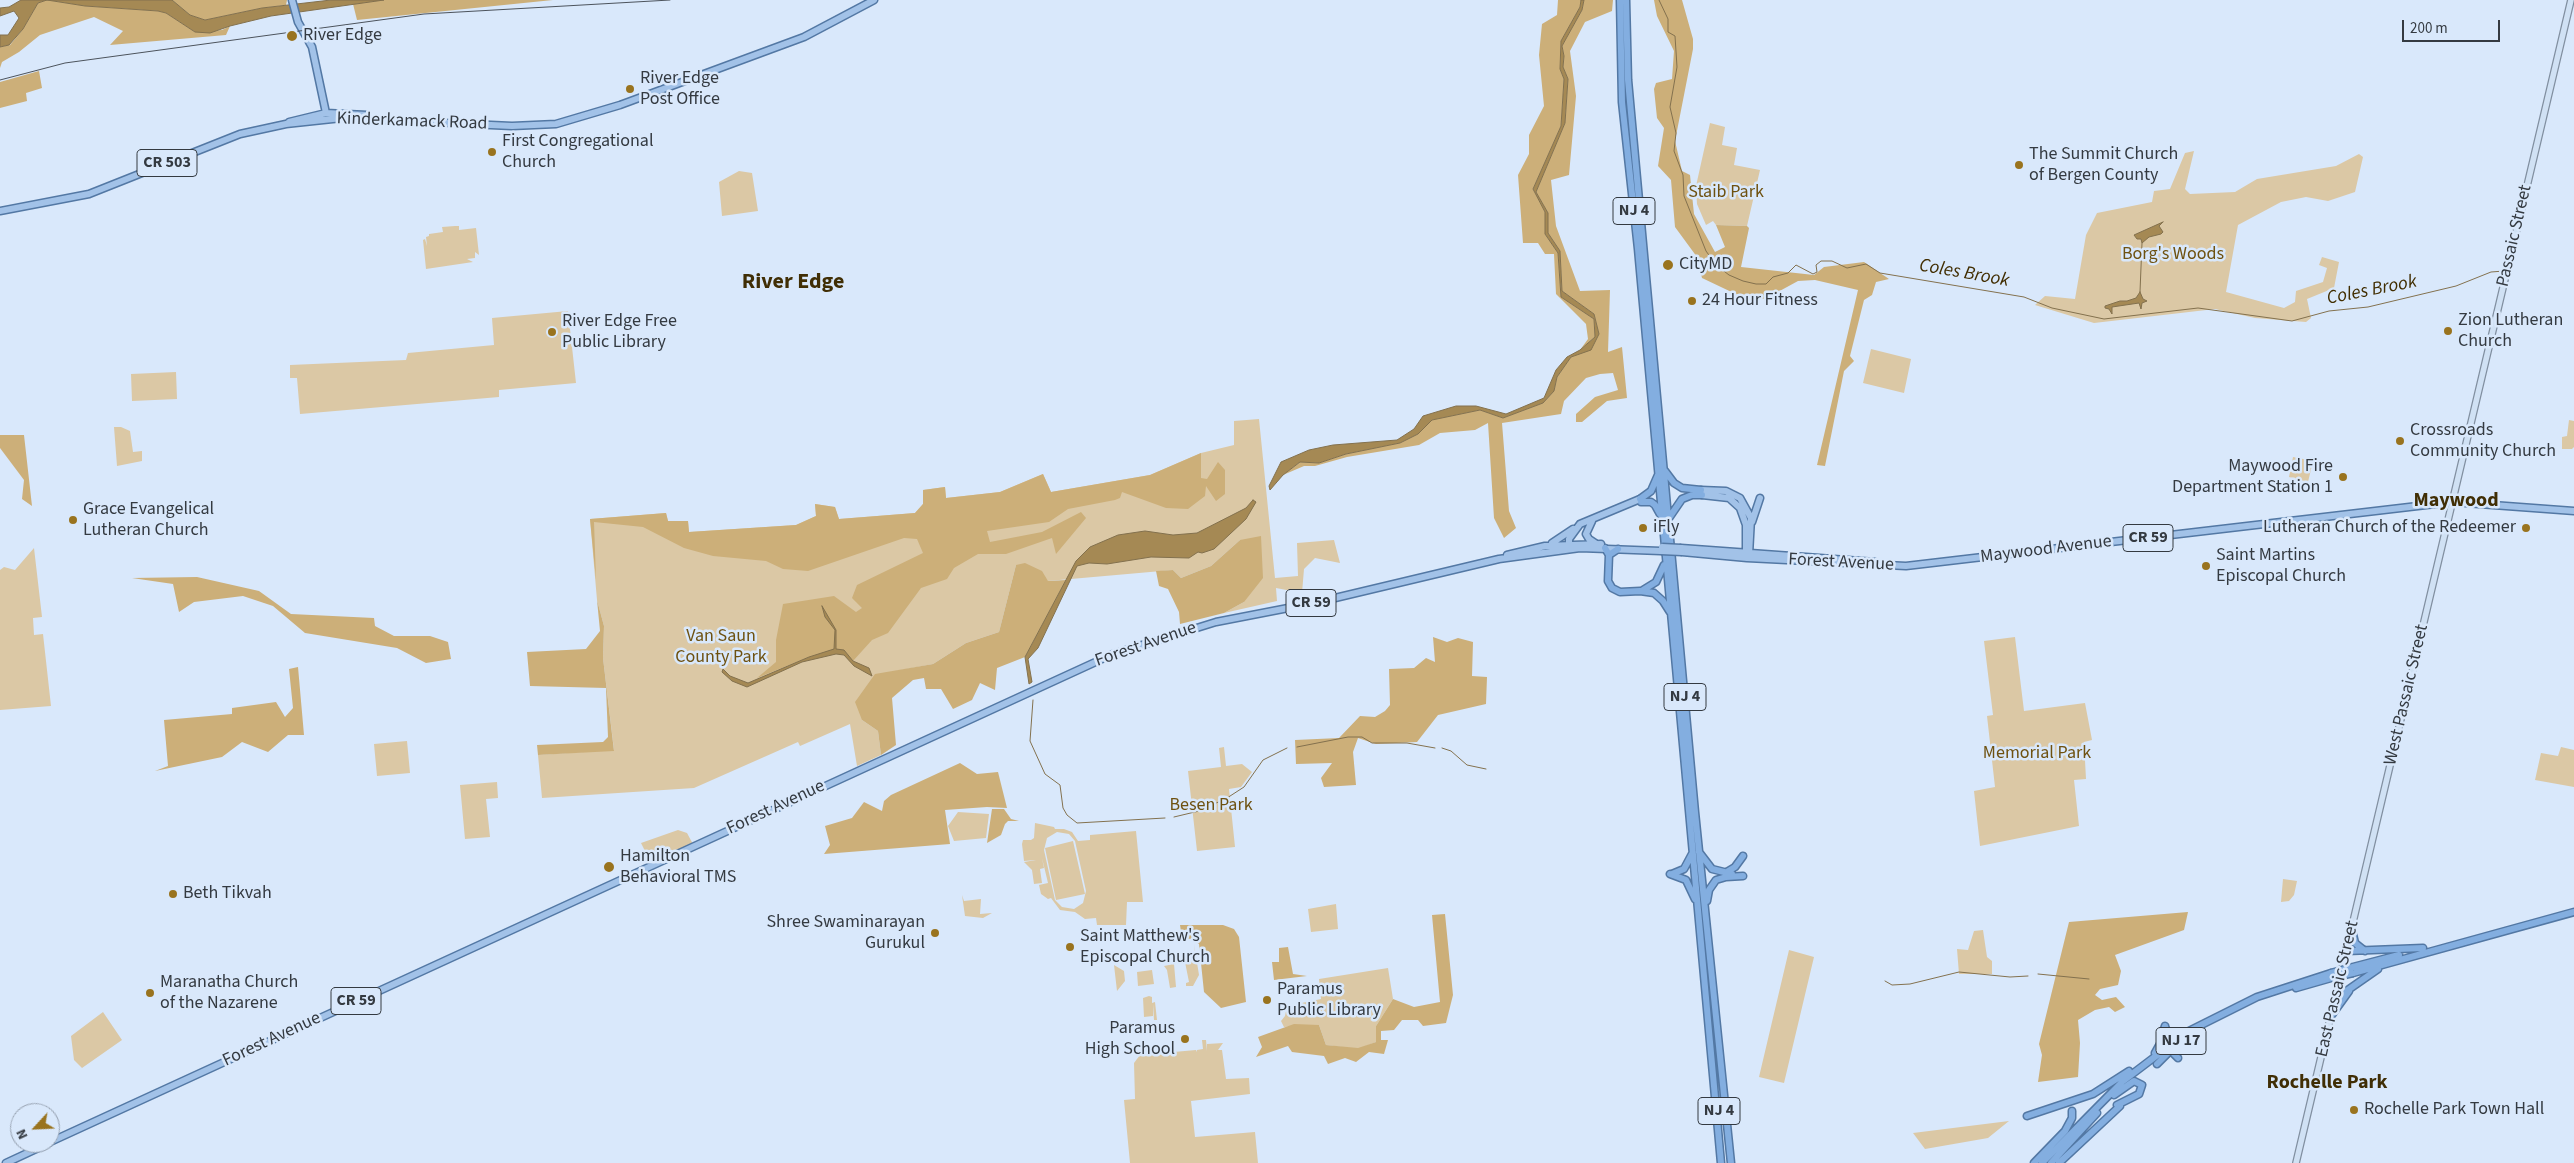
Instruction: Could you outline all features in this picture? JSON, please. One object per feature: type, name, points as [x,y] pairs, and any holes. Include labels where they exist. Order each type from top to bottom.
[{"type":"highway","name":"NJ 4","points":[[1620,0],[1622,102],[1666,521],[1696,851],[1698,908],[1712,1059],[1725,1163]]},
{"type":"highway","name":"NJ 4","points":[[1626,0],[1628,80],[1661,472]]},
{"type":"highway","points":[[1640,501],[1650,491],[1661,472],[1678,486],[1701,492]]},
{"type":"highway","points":[[1640,501],[1647,501],[1655,505],[1666,521],[1682,499],[1701,492]]},
{"type":"highway","name":"NJ 4","points":[[1666,521],[1666,559],[1671,613],[1696,851],[1707,922],[1731,1163]]},
{"type":"highway","points":[[1605,548],[1609,555],[1608,577],[1612,588],[1620,592],[1640,591],[1658,596],[1671,613]]},
{"type":"highway","points":[[1609,555],[1618,549]]},
{"type":"highway","points":[[1640,591],[1652,586],[1660,577],[1666,559]]},
{"type":"highway","points":[[1698,908],[1686,880],[1670,874],[1686,867],[1696,851],[1710,868],[1743,876],[1726,877],[1713,882],[1708,895],[1707,922]]},
{"type":"highway","points":[[1726,872],[1737,866],[1743,856]]},
{"type":"highway","name":"NJ 17","points":[[2353,970],[2423,948],[2574,908]]},
{"type":"highway","name":"NJ 17","points":[[2042,1163],[2142,1065],[2189,1031],[2272,993],[2574,912]]},
{"type":"highway","points":[[2352,930],[2357,947],[2366,952]]},
{"type":"highway","points":[[2347,952],[2423,948]]},
{"type":"highway","points":[[2332,1016],[2349,990],[2372,972],[2415,955]]},
{"type":"highway","points":[[2338,990],[2345,992],[2349,990]]},
{"type":"highway","name":"NJ 17","points":[[2051,1163],[2114,1095],[2138,1073],[2205,1026],[2257,999]]},
{"type":"highway","points":[[2149,1059],[2160,1044],[2165,1026],[2165,1031],[2170,1036],[2189,1031]]},
{"type":"highway","points":[[2176,1045],[2174,1052],[2178,1058]]},
{"type":"highway","points":[[2157,1064],[2176,1045]]},
{"type":"highway","points":[[1712,1059],[1721,1163]]},
{"type":"highway","points":[[2028,1116],[2093,1094],[2142,1065]]},
{"type":"highway","points":[[2059,1163],[2117,1106],[2139,1094],[2142,1085],[2134,1081],[2114,1095]]},
{"type":"highway","points":[[2034,1163],[2065,1131],[2072,1118],[2072,1111]]},
{"type":"highway","points":[[1728,1132],[1735,1163]]},
{"type":"main road","name":"Kinderkamack Road","points":[[0,211],[97,192],[240,134],[286,124],[333,118],[359,118],[512,126],[556,124],[610,109],[804,37],[874,0]]},
{"type":"main road","name":"Passaic Street","points":[[2452,502],[2571,0]]},
{"type":"main road","points":[[292,2],[295,14],[312,47],[326,112]]},
{"type":"main road","points":[[323,98],[330,107],[341,112]]},
{"type":"main road","points":[[314,115],[320,108],[323,98]]},
{"type":"main road","points":[[286,124],[326,112],[341,112],[380,119]]},
{"type":"main road","points":[[352,114],[359,118]]},
{"type":"main road","points":[[1701,492],[1735,493],[1748,508],[1751,523]]},
{"type":"main road","points":[[1701,492],[1724,496],[1734,501],[1743,511],[1749,537],[1756,547],[1767,554]]},
{"type":"main road","points":[[1748,554],[1751,523],[1760,498]]},
{"type":"main road","points":[[1569,546],[1586,524],[1640,501]]},
{"type":"main road","points":[[1545,546],[1561,538],[1580,524],[1640,501]]},
{"type":"main road","name":"Maywood Avenue","points":[[1906,566],[2452,502],[2574,511]]},
{"type":"main road","name":"West Passaic Street","points":[[2362,889],[2452,502]]},
{"type":"main road","points":[[1592,521],[1586,534],[1589,539],[1596,543]]},
{"type":"main road","points":[[1569,546],[1569,539],[1580,524]]},
{"type":"main road","points":[[1731,551],[1743,545],[1749,537]]},
{"type":"main road","name":"Forest Avenue","points":[[60,1138],[1094,662],[1209,624],[1314,603],[1499,559],[1596,543],[1906,566]]},
{"type":"main road","name":"Forest Avenue","points":[[1499,559],[1505,555],[1545,546],[1661,549]]},
{"type":"main road","name":"Forest Avenue","points":[[1681,550],[1731,551],[1748,554],[1861,560],[1906,566]]},
{"type":"main road","name":"East Passaic Street","points":[[2296,1163],[2362,889]]},
{"type":"main road","name":"Forest Avenue","points":[[6,1163],[28,1153]]},
{"type":"green space","name":"Staib Park","points":[[1710,123],[1725,127],[1722,145],[1737,148],[1734,165],[1760,170],[1747,226],[1716,225],[1713,221],[1706,225],[1697,204],[1696,186]]},
{"type":"green space","name":"Borg's Woods","points":[[2194,151],[2185,189],[2190,194],[2235,192],[2257,179],[2336,166],[2359,154],[2363,157],[2355,192],[2328,201],[2306,197],[2281,202],[2238,225],[2226,292],[2284,308],[2295,302],[2296,291],[2323,282],[2327,268],[2319,265],[2322,257],[2339,262],[2334,288],[2307,299],[2311,318],[2306,322],[2255,318],[2215,309],[2094,323],[2035,305],[2045,296],[2075,299],[2086,235],[2097,213],[2152,202],[2154,191],[2170,189],[2185,153]]},
{"type":"green space","points":[[739,171],[752,173],[758,211],[722,216],[719,182]]},
{"type":"green space","points":[[459,226],[459,230],[476,228],[479,255],[475,252],[475,258],[467,259],[473,262],[426,269],[423,240],[425,239],[427,246],[426,237],[429,234],[443,232],[442,227]]},
{"type":"green space","points":[[568,311],[576,383],[499,390],[499,397],[300,414],[297,378],[290,378],[290,365],[406,360],[408,353],[494,345],[492,318]]},
{"type":"green space","points":[[1871,349],[1911,359],[1904,393],[1863,383]]},
{"type":"green space","points":[[176,372],[177,399],[132,401],[131,374]]},
{"type":"green space","name":"Van Saun County Park","points":[[1259,419],[1275,578],[1298,576],[1297,543],[1334,540],[1340,563],[1315,558],[1304,569],[1302,593],[1276,588],[1277,601],[1224,613],[1244,602],[1240,540],[1211,566],[1181,578],[1173,570],[1048,581],[1016,565],[999,632],[966,643],[933,664],[875,675],[862,720],[878,731],[881,755],[857,766],[850,724],[800,746],[798,742],[694,788],[542,798],[538,755],[614,750],[603,658],[604,626],[597,600],[590,519],[666,513],[668,521],[688,521],[689,532],[796,525],[816,516],[815,504],[835,507],[839,519],[915,513],[923,504],[923,490],[945,487],[946,498],[1000,492],[1043,474],[1051,492],[1150,475],[1201,453],[1234,445],[1234,421]]},
{"type":"green space","points":[[2569,420],[2574,421],[2574,447],[2572,449],[2562,449],[2562,437],[2567,436]]},
{"type":"green space","points":[[114,427],[121,427],[130,431],[133,452],[142,451],[142,461],[117,466]]},
{"type":"green space","points":[[2293,457],[2313,461],[2308,482],[2289,477]]},
{"type":"green space","points":[[34,548],[42,617],[33,618],[34,635],[43,634],[51,706],[0,710],[0,570],[4,567],[15,570]]},
{"type":"green space","name":"Memorial Park","points":[[2015,637],[2024,711],[2085,703],[2092,740],[2084,742],[2086,779],[2074,780],[2079,826],[1980,846],[1974,791],[1995,787],[1987,716],[1993,715],[1984,641]]},
{"type":"green space","points":[[407,741],[410,773],[377,776],[374,744]]},
{"type":"green space","name":"Besen Park","points":[[1224,747],[1226,766],[1242,764],[1252,772],[1241,787],[1229,789],[1235,847],[1197,851],[1188,771],[1221,767],[1219,748]]},
{"type":"green space","points":[[2561,747],[2574,750],[2574,787],[2535,780],[2541,753],[2558,756]]},
{"type":"green space","points":[[497,782],[498,798],[486,799],[490,837],[465,839],[460,785]]},
{"type":"green space","points":[[958,812],[989,814],[986,838],[954,841],[948,826]]},
{"type":"green space","points":[[1035,823],[1072,832],[1078,841],[1090,840],[1090,835],[1136,831],[1143,902],[1127,902],[1126,925],[1097,925],[1096,918],[1085,919],[1075,912],[1060,910],[1051,898],[1048,899],[1041,894],[1039,885],[1048,883],[1042,858],[1044,868],[1040,869],[1042,883],[1034,884],[1032,870],[1024,862],[1036,860],[1024,861],[1022,844],[1023,840],[1034,838]],"holes":[[[1057,832],[1069,834],[1075,841],[1086,891],[1083,903],[1074,909],[1062,907],[1055,900],[1044,850],[1047,838]]]},
{"type":"green space","points":[[678,830],[687,833],[694,846],[652,865],[641,843]]},
{"type":"green space","points":[[1073,841],[1085,894],[1056,900],[1045,848]]},
{"type":"green space","points":[[2283,879],[2297,881],[2294,895],[2289,901],[2281,902]]},
{"type":"green space","points":[[962,895],[964,901],[981,899],[980,914],[992,913],[983,918],[965,916]]},
{"type":"green space","points":[[1336,904],[1338,929],[1311,932],[1308,909]]},
{"type":"green space","points":[[1983,930],[1987,957],[1992,961],[1992,974],[1959,974],[1957,949],[1968,950],[1974,931]]},
{"type":"green space","points":[[1194,944],[1199,975],[1193,986],[1186,986],[1186,983],[1189,982],[1185,962],[1196,961]]},
{"type":"green space","points":[[1789,950],[1814,957],[1784,1083],[1759,1077]]},
{"type":"green space","points":[[1174,964],[1176,987],[1170,988],[1167,970],[1164,966]]},
{"type":"green space","points":[[1114,965],[1124,971],[1125,981],[1117,991]]},
{"type":"green space","points":[[1388,968],[1393,999],[1376,1026],[1376,1042],[1358,1049],[1326,1045],[1319,1025],[1284,1027],[1281,1021],[1285,1016],[1287,1006],[1321,999],[1319,979]]},
{"type":"green space","points":[[1152,970],[1154,984],[1138,986],[1137,972]]},
{"type":"green space","points":[[1152,997],[1152,1003],[1155,1002],[1157,1020],[1154,1020],[1153,1004],[1153,1016],[1144,1017],[1143,998]]},
{"type":"green space","points":[[103,1012],[122,1040],[82,1068],[74,1060],[71,1036]]},
{"type":"green space","points":[[1202,1040],[1206,1040],[1207,1051],[1207,1044],[1223,1043],[1218,1050],[1222,1050],[1226,1079],[1249,1078],[1250,1094],[1191,1101],[1195,1137],[1255,1132],[1258,1163],[1130,1163],[1124,1100],[1135,1099],[1134,1063],[1140,1055],[1196,1050],[1197,1052],[1197,1050],[1203,1049]]},
{"type":"green space","points":[[2009,1121],[1988,1138],[1925,1149],[1913,1133]]},
{"type":"shaded area","points":[[21,0],[47,0],[38,3],[23,29],[9,45],[0,47],[0,35],[8,35],[19,18],[14,11],[0,16],[0,8],[9,7]]},
{"type":"shaded area","points":[[47,0],[85,6],[158,11],[166,13],[195,32],[222,30],[230,26],[226,35],[110,45],[123,31],[94,17],[40,35],[19,52],[2,62],[0,68],[0,47],[10,45],[23,29],[38,3]]},
{"type":"shaded area","points":[[47,0],[172,0],[190,15],[205,20],[262,8],[331,0],[384,0],[271,16],[210,33],[195,32],[166,13],[158,11],[85,6]]},
{"type":"shaded area","points":[[172,0],[287,0],[286,5],[205,20],[190,15]]},
{"type":"shaded area","points":[[384,0],[553,0],[357,20],[353,4]]},
{"type":"shaded area","points":[[1558,0],[1581,0],[1580,7],[1561,41],[1560,69],[1564,79],[1561,126],[1533,189],[1545,212],[1545,234],[1558,253],[1561,297],[1594,319],[1595,337],[1580,350],[1588,339],[1586,324],[1556,294],[1554,254],[1545,254],[1538,243],[1523,243],[1518,175],[1529,154],[1529,135],[1544,106],[1539,55],[1542,24],[1557,15]]},
{"type":"shaded area","points":[[1581,0],[1584,0],[1582,10],[1562,46],[1564,56],[1563,67],[1568,79],[1565,123],[1536,192],[1548,213],[1548,233],[1560,251],[1562,291],[1594,314],[1599,334],[1591,350],[1571,357],[1557,377],[1554,391],[1543,403],[1503,418],[1480,410],[1432,420],[1418,434],[1400,443],[1346,454],[1319,463],[1300,462],[1283,475],[1270,490],[1269,486],[1281,462],[1309,450],[1333,445],[1397,440],[1414,429],[1423,416],[1456,406],[1476,406],[1506,414],[1544,398],[1556,370],[1567,357],[1580,350],[1595,337],[1594,319],[1561,297],[1558,253],[1545,234],[1545,212],[1533,189],[1561,126],[1564,79],[1560,69],[1561,41],[1580,7]]},
{"type":"shaded area","points":[[1584,0],[1613,0],[1612,11],[1585,22],[1570,51],[1576,96],[1569,175],[1551,180],[1556,226],[1580,291],[1610,290],[1608,352],[1622,347],[1627,398],[1607,401],[1582,422],[1576,422],[1576,414],[1595,397],[1618,390],[1613,373],[1600,374],[1586,378],[1564,401],[1561,414],[1502,423],[1509,511],[1516,528],[1504,538],[1494,518],[1488,423],[1475,430],[1440,433],[1419,445],[1347,457],[1315,466],[1304,466],[1283,475],[1300,462],[1319,463],[1346,454],[1400,443],[1418,434],[1431,420],[1480,410],[1503,418],[1543,403],[1554,391],[1557,377],[1571,357],[1591,349],[1599,334],[1594,314],[1562,291],[1560,251],[1548,233],[1548,213],[1536,192],[1565,123],[1568,79],[1563,67],[1564,56],[1562,46],[1582,10]]},
{"type":"shaded area","points":[[1654,0],[1682,0],[1693,39],[1693,49],[1675,141],[1682,171],[1690,175],[1694,214],[1715,252],[1725,247],[1716,225],[1747,226],[1749,228],[1741,267],[1814,275],[1824,267],[1864,262],[1889,279],[1876,282],[1872,295],[1864,300],[1850,356],[1854,361],[1844,371],[1825,466],[1817,465],[1858,290],[1815,280],[1798,281],[1765,299],[1742,297],[1702,278],[1697,257],[1675,227],[1671,180],[1658,166],[1664,128],[1657,118],[1654,89],[1656,83],[1672,79],[1674,51],[1657,16]]},
{"type":"shaded area","points":[[39,71],[42,88],[26,93],[27,101],[0,108],[0,82]]},
{"type":"shaded area","points":[[2163,222],[2159,226],[2163,232],[2161,234],[2149,237],[2142,243],[2141,239],[2137,239],[2134,235]]},
{"type":"shaded area","points":[[2140,292],[2143,299],[2147,301],[2142,303],[2141,309],[2139,303],[2112,307],[2112,314],[2109,309],[2105,308],[2105,306],[2120,301],[2136,298]]},
{"type":"shaded area","points":[[0,435],[24,435],[32,506],[22,499],[24,480],[0,448]]},
{"type":"shaded area","points":[[1201,453],[1201,478],[1207,479],[1218,462],[1225,470],[1225,494],[1216,501],[1206,486],[1205,496],[1188,509],[1166,508],[1122,492],[1120,498],[1115,500],[1068,509],[1049,522],[987,531],[990,542],[1042,532],[1081,512],[1086,518],[1056,554],[1052,538],[1006,554],[978,554],[954,568],[947,579],[921,588],[888,633],[872,640],[853,661],[842,652],[809,657],[757,678],[776,662],[776,640],[783,604],[834,596],[856,612],[862,608],[852,598],[857,585],[923,553],[917,539],[904,538],[808,571],[783,569],[766,561],[713,556],[684,548],[643,527],[594,522],[596,580],[590,519],[666,513],[668,521],[688,521],[689,532],[796,525],[816,516],[815,504],[835,507],[839,519],[915,513],[923,504],[923,490],[945,487],[946,498],[1000,492],[1043,474],[1051,492],[1150,475]]},
{"type":"shaded area","points":[[1253,500],[1256,502],[1246,519],[1214,549],[1202,553],[1198,552],[1189,558],[1151,557],[1107,564],[1089,563],[1077,566],[1038,648],[1028,659],[1032,682],[1029,684],[1025,657],[1076,561],[1090,547],[1118,535],[1145,531],[1173,535],[1197,533],[1246,508]]},
{"type":"shaded area","points":[[1261,536],[1263,578],[1244,602],[1224,613],[1180,624],[1179,612],[1168,589],[1159,586],[1156,571],[1173,570],[1181,578],[1211,566],[1240,540]]},
{"type":"shaded area","points":[[1025,563],[1042,571],[1048,581],[1066,580],[1025,657],[997,668],[995,690],[980,683],[972,700],[953,709],[941,689],[926,689],[924,678],[913,680],[892,698],[896,745],[881,755],[878,731],[862,720],[855,702],[875,674],[933,664],[966,643],[999,632],[1016,565]]},
{"type":"shaded area","points":[[197,577],[259,591],[291,614],[374,618],[375,626],[394,636],[430,636],[448,642],[451,659],[426,663],[397,648],[305,633],[273,606],[243,596],[194,602],[179,612],[173,584],[132,578]]},
{"type":"shaded area","points":[[597,600],[604,626],[603,658],[614,751],[538,755],[537,745],[603,742],[608,737],[606,688],[530,686],[527,652],[586,649],[600,631]]},
{"type":"shaded area","points":[[822,606],[836,630],[836,649],[844,650],[853,661],[869,668],[872,676],[854,666],[844,655],[836,654],[802,662],[747,687],[732,681],[722,672],[723,669],[730,676],[748,683],[809,657],[834,649],[835,630],[825,617]]},
{"type":"shaded area","points":[[1433,637],[1447,642],[1458,638],[1473,642],[1472,676],[1487,677],[1486,704],[1438,715],[1417,742],[1376,744],[1358,738],[1353,752],[1356,785],[1324,787],[1321,778],[1332,763],[1296,764],[1295,740],[1339,738],[1360,716],[1375,717],[1385,711],[1390,705],[1389,669],[1414,668],[1426,658],[1435,662]]},
{"type":"shaded area","points":[[298,667],[304,735],[288,735],[268,752],[242,742],[222,757],[155,771],[168,766],[164,720],[232,714],[232,708],[276,702],[285,717],[293,708],[289,669]]},
{"type":"shaded area","points":[[960,763],[977,774],[998,772],[1007,808],[987,807],[945,810],[950,844],[824,854],[830,845],[825,826],[852,818],[864,802],[882,811],[884,801],[891,795]]},
{"type":"shaded area","points":[[992,809],[1004,809],[1011,819],[1019,821],[1008,821],[1001,835],[987,843]]},
{"type":"shaded area","points":[[2188,912],[2184,930],[2115,955],[2121,971],[2118,985],[2100,989],[2095,995],[2102,1000],[2116,997],[2125,1007],[2115,1012],[2109,1007],[2095,1010],[2078,1020],[2080,1043],[2078,1077],[2038,1082],[2042,1055],[2039,1044],[2069,922]]},
{"type":"shaded area","points":[[1445,914],[1453,995],[1446,1023],[1423,1026],[1418,1020],[1402,1020],[1394,1030],[1381,1031],[1381,1040],[1388,1040],[1384,1054],[1369,1052],[1356,1062],[1345,1058],[1328,1064],[1324,1056],[1292,1052],[1288,1046],[1256,1057],[1262,1047],[1258,1037],[1294,1024],[1319,1025],[1326,1045],[1358,1048],[1376,1042],[1376,1026],[1393,999],[1414,1007],[1440,1002],[1432,915]]},
{"type":"shaded area","points":[[1180,925],[1223,925],[1234,929],[1239,937],[1246,1002],[1221,1008],[1204,992],[1199,944],[1191,939],[1182,938]]},
{"type":"shaded area","points":[[1288,947],[1293,974],[1307,976],[1274,980],[1272,962],[1279,962],[1279,948]]},
{"type":"waterway","name":"Coles Brook","points":[[1659,0],[1668,19],[1668,32],[1675,36],[1677,67],[1670,107],[1676,133],[1674,151],[1683,175],[1684,196],[1706,251],[1716,265],[1729,275],[1743,281],[1766,284],[1773,277],[1788,273],[1796,265],[1813,274],[1817,272],[1816,265],[1821,261],[1832,261],[1847,268],[1866,264],[1880,273],[2024,297],[2052,308],[2104,319],[2198,308],[2292,321],[2329,311],[2368,307],[2456,286],[2491,272],[2504,271]]},
{"type":"waterway","points":[[2140,292],[2142,243]]},
{"type":"waterway","points":[[1033,700],[1030,741],[1045,774],[1060,785],[1063,808],[1067,815],[1077,823],[1165,818]]},
{"type":"waterway","points":[[1297,747],[1348,737],[1362,737],[1372,743],[1407,743],[1435,748]]},
{"type":"waterway","points":[[1174,817],[1199,811],[1227,798],[1244,787],[1263,760],[1287,748]]},
{"type":"waterway","points":[[1442,748],[1451,751],[1467,765],[1486,769]]},
{"type":"waterway","points":[[1885,981],[1892,985],[1910,984],[1959,972],[2010,977],[2028,976]]},
{"type":"waterway","points":[[2038,974],[2089,979]]},
{"type":"railway","points":[[0,80],[65,63],[424,14],[670,0]]},
{"type":"place","name":"River Edge","points":[[292,36]]},
{"type":"place","name":"River Edge Post Office","points":[[630,89]]},
{"type":"place","name":"First Congregational Church","points":[[492,152]]},
{"type":"place","name":"The Summit Church of Bergen County","points":[[2019,165]]},
{"type":"place","name":"CityMD","points":[[1668,265]]},
{"type":"place","name":"24 Hour Fitness","points":[[1692,301]]},
{"type":"place","name":"Zion Lutheran Church","points":[[2448,331]]},
{"type":"place","name":"River Edge Free Public Library","points":[[552,332]]},
{"type":"place","name":"Crossroads Community Church","points":[[2400,441]]},
{"type":"place","name":"Maywood Fire Department Station 1","points":[[2343,477]]},
{"type":"place","name":"Grace Evangelical Lutheran Church","points":[[73,520]]},
{"type":"place","name":"iFly","points":[[1643,528]]},
{"type":"place","name":"Lutheran Church of the Redeemer","points":[[2526,528]]},
{"type":"place","name":"Saint Martins Episcopal Church","points":[[2206,566]]},
{"type":"place","name":"Hamilton Behavioral TMS","points":[[609,867]]},
{"type":"place","name":"Beth Tikvah","points":[[173,894]]},
{"type":"place","name":"Shree Swaminarayan Gurukul","points":[[935,933]]},
{"type":"place","name":"Saint Matthew's Episcopal Church","points":[[1070,947]]},
{"type":"place","name":"Maranatha Church of the Nazarene","points":[[150,993]]},
{"type":"place","name":"Paramus Public Library","points":[[1267,1000]]},
{"type":"place","name":"Paramus High School","points":[[1185,1039]]},
{"type":"place","name":"Rochelle Park Town Hall","points":[[2354,1110]]},
{"type":"district","name":"River Edge","points":[[793,283]]},
{"type":"district","name":"Maywood","points":[[2456,502]]},
{"type":"district","name":"Rochelle Park","points":[[2327,1084]]}]
